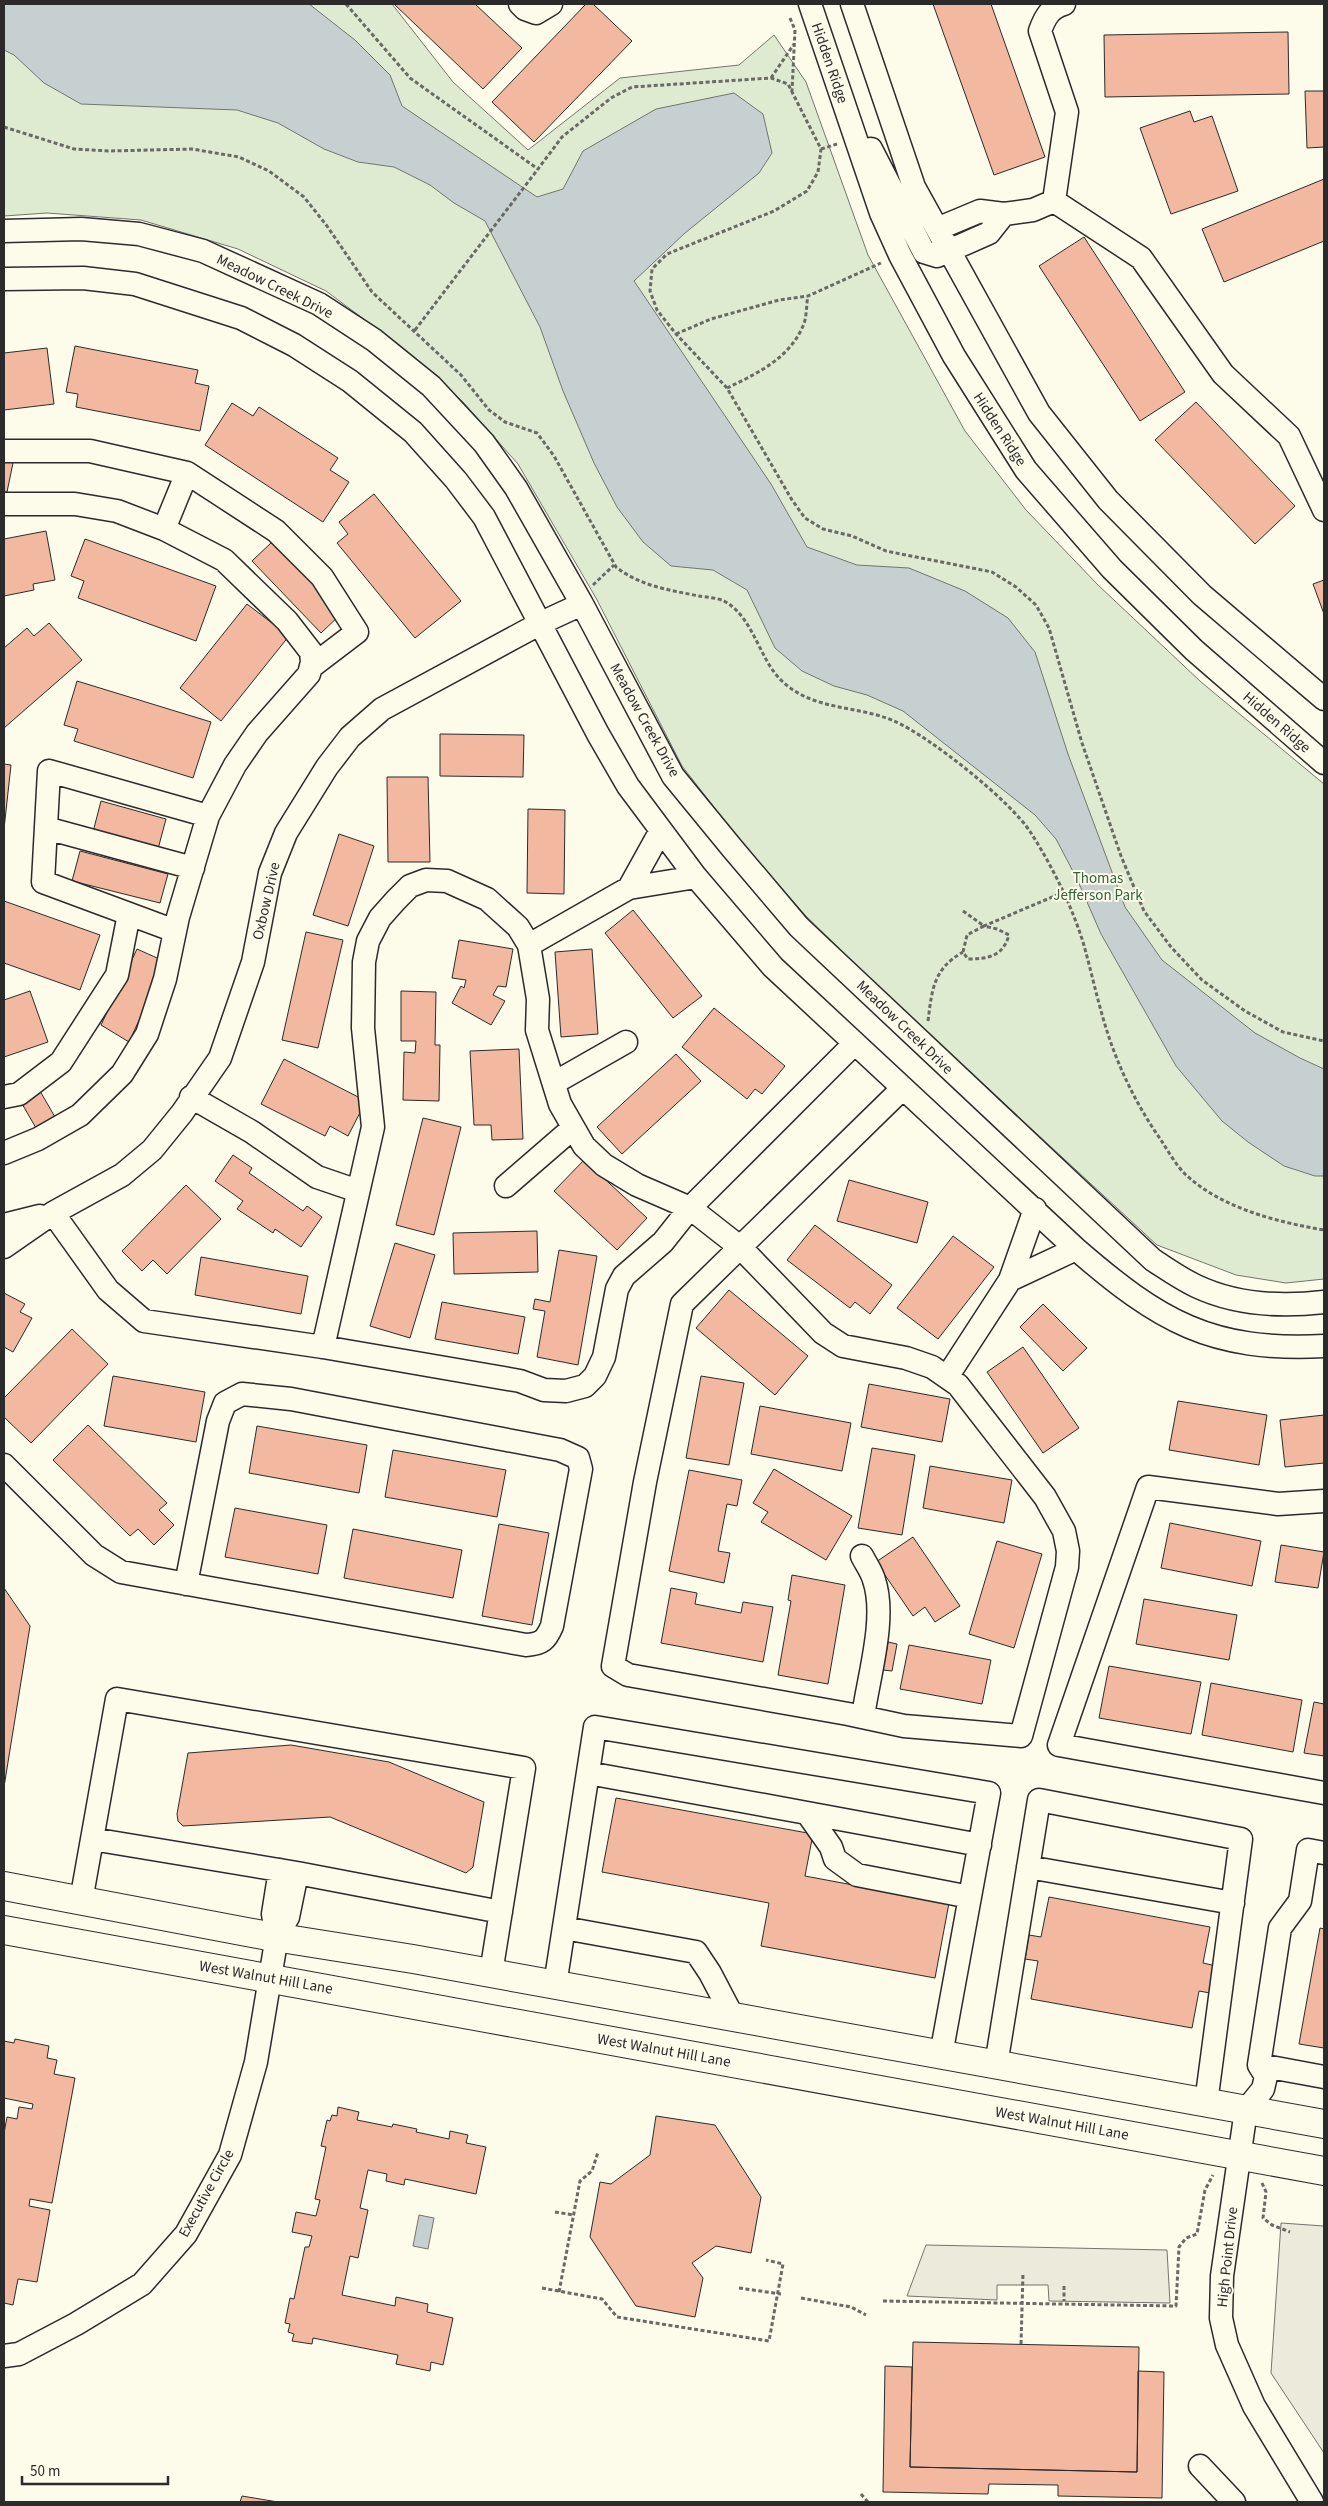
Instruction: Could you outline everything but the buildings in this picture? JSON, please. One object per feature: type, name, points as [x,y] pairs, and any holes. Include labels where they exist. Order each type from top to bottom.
[{"type":"main road","points":[[4,1886],[1324,2124]]},
{"type":"main road","name":"West Walnut Hill Lane","points":[[4,1930],[271,1978],[1238,2165],[1324,2171]]},
{"type":"street","points":[[520,4],[536,13],[551,4]]},
{"type":"street","name":"Hidden Ridge","points":[[810,4],[881,213],[900,255],[954,356],[1026,470],[1112,569],[1194,650],[1324,763]]},
{"type":"street","points":[[852,4],[914,187],[1039,413],[1108,500],[1202,595],[1324,698]]},
{"type":"street","points":[[1054,201],[1068,112],[1040,31],[1044,18],[1056,6],[1064,4]]},
{"type":"street","points":[[846,112],[868,144],[924,252],[938,256],[989,233],[1004,214]]},
{"type":"street","points":[[937,229],[980,211],[1004,214],[1033,210],[1054,201]]},
{"type":"street","points":[[1054,201],[1141,258],[1223,374],[1289,436],[1324,510]]},
{"type":"street","name":"Meadow Creek Drive","points":[[4,231],[81,229],[140,234],[203,251],[319,304],[374,340],[431,386],[484,443],[590,598],[673,776],[799,927],[1153,1260],[1197,1286],[1247,1303],[1295,1306],[1324,1302]]},
{"type":"street","points":[[4,279],[83,278],[135,284],[241,318],[294,345],[350,380],[419,439],[456,480],[484,517],[598,734],[628,786],[660,832],[696,877],[773,967],[1076,1249],[1120,1287],[1144,1304],[1193,1329],[1231,1340],[1262,1346],[1292,1348],[1324,1346]]},
{"type":"street","points":[[4,451],[90,451],[187,473],[276,531],[322,577],[357,632],[311,667]]},
{"type":"street","points":[[164,529],[187,473]]},
{"type":"street","points":[[4,504],[75,504],[117,511],[164,529],[224,560],[287,620],[311,652],[309,674],[257,733],[235,765],[208,816],[175,931],[166,979],[147,1034],[122,1074],[80,1115],[38,1139],[4,1153]]},
{"type":"street","name":"Oxbow Drive","points":[[4,1247],[53,1213],[122,1175],[152,1150],[182,1113],[191,1097],[220,1058],[253,962],[270,873],[283,841],[327,767],[350,737],[382,709],[590,598]]},
{"type":"street","points":[[175,931],[43,882],[48,771],[208,816]]},
{"type":"street","points":[[46,828],[193,868]]},
{"type":"street","points":[[629,888],[660,832]]},
{"type":"street","points":[[529,945],[629,888],[696,877]]},
{"type":"street","points":[[323,1347],[372,1127],[363,1028],[364,962],[368,941],[380,918],[410,886],[426,880],[447,881],[487,899],[518,927],[529,945],[538,999],[537,1030],[560,1104],[584,1146],[604,1164],[636,1185],[690,1208],[741,1248],[823,1333],[843,1346],[906,1358],[932,1367],[948,1376],[976,1406],[1045,1497],[1064,1531],[1068,1551],[1067,1567],[1021,1736],[904,1726],[628,1675],[613,1666],[645,1482],[682,1304],[741,1248],[903,1088]]},
{"type":"street","points":[[4,1097],[20,1094],[61,1062],[117,975],[128,914]]},
{"type":"street","points":[[554,1083],[626,1042]]},
{"type":"street","points":[[53,1213],[108,1290],[144,1321],[323,1347],[520,1381],[544,1390],[566,1391],[585,1386],[595,1376],[604,1357],[617,1289],[624,1276],[663,1242],[690,1208],[854,1044]]},
{"type":"street","points":[[191,1097],[252,1132],[317,1177],[358,1191]]},
{"type":"street","points":[[506,1186],[573,1128]]},
{"type":"street","points":[[948,1376],[1010,1280],[1034,1209]]},
{"type":"street","name":"Oxbow Drive","points":[[4,1225],[53,1213]]},
{"type":"street","points":[[1010,1280],[1076,1249]]},
{"type":"street","points":[[4,1465],[101,1560],[121,1572],[186,1584],[526,1645],[540,1644],[547,1637],[552,1626],[581,1469],[578,1458],[550,1448],[291,1399],[242,1394],[225,1403],[218,1421],[186,1584]]},
{"type":"street","points":[[1324,1501],[1278,1504],[1148,1487],[1058,1745],[1324,1793]]},
{"type":"street","points":[[862,1556],[874,1580],[878,1598],[875,1638],[863,1717]]},
{"type":"street","points":[[81,1901],[117,1699],[524,1768],[491,1973]]},
{"type":"street","points":[[555,1985],[595,1727],[989,1793],[941,2055]]},
{"type":"street","points":[[588,1773],[980,1845]]},
{"type":"street","points":[[996,2065],[1039,1800],[1241,1840],[1206,2103]]},
{"type":"street","points":[[807,1813],[831,1847],[835,1859],[857,1874],[970,1898]]},
{"type":"street","points":[[92,1839],[288,1872],[501,1912]]},
{"type":"street","points":[[1246,2110],[1263,2089],[1266,2076],[1259,2065],[1280,1928],[1300,1901],[1308,1850],[1324,1853]]},
{"type":"street","points":[[1028,1867],[1233,1903]]},
{"type":"street","name":"Executive Circle","points":[[4,2356],[20,2354],[76,2324],[142,2284],[186,2234],[230,2155],[256,2062],[277,1936],[288,1917],[288,1872]]},
{"type":"street","points":[[564,1928],[696,1952],[710,1973],[733,2017]]},
{"type":"street","points":[[1259,2065],[1324,2076]]},
{"type":"street","name":"High Point Drive","points":[[1246,2110],[1222,2276],[1221,2318],[1227,2345],[1254,2406],[1312,2502]]},
{"type":"street","points":[[1200,2466],[1234,2502]]},
{"type":"path","points":[[346,4],[410,78],[538,169]]},
{"type":"path","points":[[790,18],[795,30],[792,92]]},
{"type":"path","points":[[771,78],[795,42]]},
{"type":"path","points":[[415,330],[481,246],[562,137],[611,98],[632,87],[771,78],[788,84],[821,149],[818,172],[807,190],[774,210],[666,254],[652,269],[650,290],[657,310],[676,334],[727,388],[792,500],[805,518],[823,529],[852,536],[886,552],[992,572],[1016,587],[1036,605],[1049,628],[1082,743],[1121,856],[1144,910],[1171,947],[1202,980],[1245,1011],[1283,1032],[1324,1041]]},
{"type":"path","points":[[4,127],[74,149],[109,151],[192,149],[239,157],[269,170],[304,197],[327,226],[372,292],[392,313],[415,330],[461,375],[489,410],[505,422],[537,433],[554,456],[614,565],[628,577],[656,588],[724,601],[746,623],[781,681],[800,695],[824,705],[892,720],[911,730],[960,764],[1005,804],[1030,831],[1064,892],[1082,940],[1106,1030],[1129,1087],[1155,1131],[1184,1173],[1207,1190],[1238,1207],[1295,1225],[1324,1230]]},
{"type":"path","points":[[676,334],[710,319],[779,300],[808,296],[900,255]]},
{"type":"path","points":[[727,388],[765,370],[786,351],[803,326],[808,296]]},
{"type":"path","points":[[590,598],[593,585],[614,565]]},
{"type":"path","points":[[963,911],[984,926],[997,929],[1009,935],[1006,944],[998,955],[984,959],[968,960],[963,952],[967,934],[984,926],[1064,892]]},
{"type":"path","points":[[921,1042],[928,1021],[933,985],[951,959],[963,952]]},
{"type":"path","points":[[559,2292],[580,2180],[592,2171],[598,2152]]},
{"type":"path","points":[[883,2301],[1176,2306],[1179,2246],[1186,2238],[1197,2234],[1205,2190],[1215,2172],[1238,2165],[1261,2180],[1266,2192],[1262,2218],[1272,2225],[1290,2232]]},
{"type":"path","points":[[555,2212],[574,2215]]},
{"type":"path","points":[[542,2288],[602,2299],[617,2317],[769,2341],[783,2264],[766,2260]]},
{"type":"path","points":[[1021,2344],[1023,2273]]},
{"type":"path","points":[[1064,2286],[1064,2301]]},
{"type":"path","points":[[739,2288],[779,2294]]},
{"type":"path","points":[[801,2298],[851,2307],[866,2315]]},
{"type":"path","points":[[862,2494],[868,2502]]},
{"type":"green space","name":"Thomas Jefferson Park","points":[[4,4],[392,4],[453,82],[528,150],[620,78],[739,65],[774,35],[806,82],[868,255],[965,431],[1026,510],[1098,585],[1201,682],[1324,784],[1324,1279],[1286,1283],[1236,1275],[1157,1245],[888,996],[805,915],[738,838],[682,766],[596,598],[518,464],[463,402],[404,349],[326,291],[238,249],[141,220],[47,213],[4,216]]},
{"type":"shaded area","points":[[4,4],[309,4],[355,40],[390,75],[402,106],[537,197],[563,189],[583,151],[656,109],[734,93],[763,114],[772,153],[759,173],[685,233],[634,281],[771,484],[807,547],[857,565],[909,568],[965,591],[1008,618],[1035,652],[1068,754],[1125,907],[1162,960],[1255,1033],[1324,1069],[1324,1176],[1315,1176],[1284,1166],[1248,1142],[1222,1121],[1176,1066],[1101,934],[1077,879],[1056,839],[1035,815],[903,711],[867,695],[834,686],[802,671],[775,648],[747,590],[713,570],[671,566],[643,542],[617,507],[594,463],[563,391],[540,327],[485,221],[454,203],[430,185],[394,167],[358,162],[324,149],[278,123],[237,110],[81,104],[44,83],[14,55],[4,50]]},
{"type":"shaded area","points":[[419,2215],[434,2218],[428,2249],[413,2246]]},
{"type":"shaded area","points":[[1281,2223],[1324,2226],[1324,2453],[1271,2373]]},
{"type":"shaded area","points":[[926,2245],[1167,2250],[1170,2303],[1049,2301],[1048,2285],[997,2285],[997,2300],[907,2296]]}]
